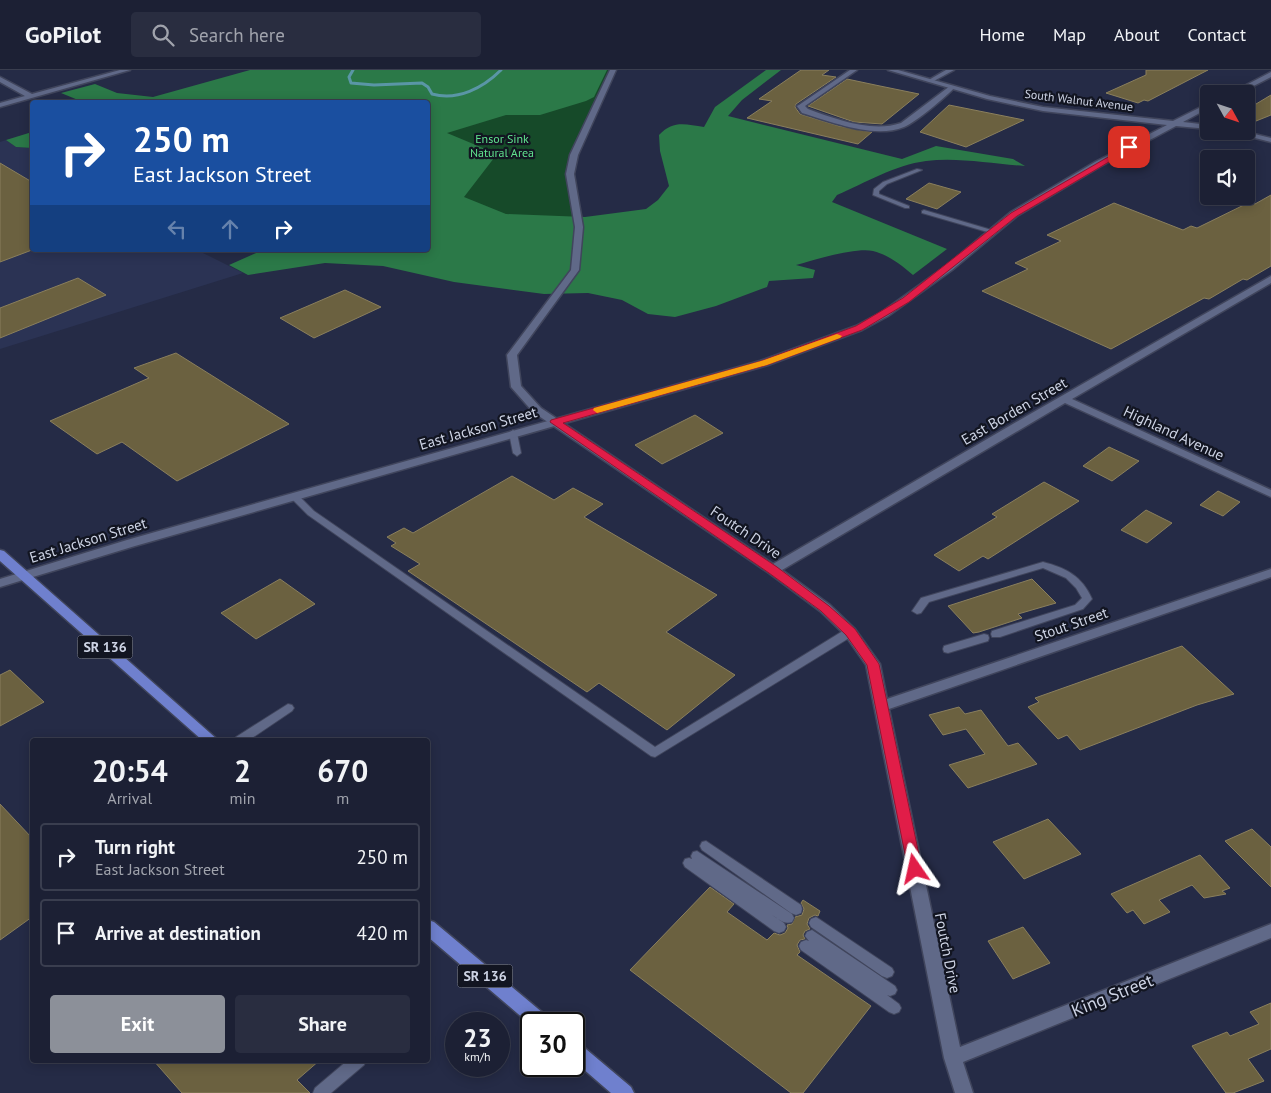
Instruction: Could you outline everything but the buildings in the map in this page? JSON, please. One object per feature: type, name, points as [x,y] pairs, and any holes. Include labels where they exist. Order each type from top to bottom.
[{"type":"main road","name":"SR 136","points":[[0,554],[209,738]]},
{"type":"main road","name":"SR 136","points":[[430,929],[529,1012]]},
{"type":"main road","points":[[585,1059],[625,1093]]},
{"type":"street","points":[[0,105],[127,70]]},
{"type":"street","name":"Foutch Drive","points":[[613,70],[574,155],[570,174],[579,228],[574,270],[512,355],[516,387],[537,410],[773,570],[825,608],[850,632],[873,664],[953,1058],[964,1093]]},
{"type":"street","points":[[854,70],[801,106],[805,111],[814,114],[885,130],[897,129],[904,126],[952,87]]},
{"type":"street","name":"South Walnut Avenue","points":[[891,70],[989,98],[1043,109],[1200,126]]},
{"type":"street","points":[[930,81],[951,70]]},
{"type":"street","points":[[1250,85],[1271,74]]},
{"type":"street","points":[[0,79],[30,96]]},
{"type":"street","name":"East Jackson Street","points":[[0,583],[294,496],[764,363],[859,328],[906,300],[1014,214],[1070,180],[1200,109]]},
{"type":"street","points":[[1255,136],[1271,140]]},
{"type":"street","name":"East Borden Street","points":[[773,570],[1271,279]]},
{"type":"street","name":"Highland Avenue","points":[[1065,399],[1271,494]]},
{"type":"street","name":"Stout Street","points":[[882,706],[1271,573]]},
{"type":"street","name":"King Street","points":[[953,1058],[1271,931]]},
{"type":"lane","points":[[907,206],[876,195],[876,190],[885,182],[919,170]]},
{"type":"lane","points":[[924,212],[993,232]]},
{"type":"lane","points":[[513,433],[517,454]]},
{"type":"lane","points":[[294,496],[311,513],[654,753],[850,632]]},
{"type":"lane","points":[[917,612],[925,600],[1043,565],[1060,569],[1071,576],[1084,590],[1087,599],[1079,607],[996,634]]},
{"type":"lane","points":[[948,649],[984,638]]},
{"type":"lane","points":[[243,738],[288,708]]},
{"type":"lane","points":[[697,855],[787,918],[697,855]]},
{"type":"lane","points":[[811,935],[887,972]]},
{"type":"lane","points":[[811,935],[890,990]]},
{"type":"lane","points":[[811,935],[894,1008]]},
{"type":"lane","points":[[320,1093],[355,1063]]},
{"type":"shaded area","points":[[6,140],[16,147],[30,148],[30,252],[201,252],[243,273],[0,349],[0,142]]},
{"type":"green space","points":[[250,70],[607,70],[594,97],[586,101],[540,115],[506,115],[447,133],[483,148],[494,158],[464,197],[506,214],[585,217],[646,209],[658,200],[669,186],[660,151],[659,135],[674,125],[685,124],[704,127],[715,107],[766,70],[781,70],[742,100],[728,116],[902,159],[936,146],[1013,159],[1025,166],[963,160],[926,161],[892,170],[837,195],[832,202],[947,249],[913,275],[879,253],[866,250],[846,252],[796,265],[815,270],[813,278],[769,281],[767,287],[716,306],[675,317],[648,314],[622,300],[588,293],[544,294],[454,282],[383,266],[325,263],[248,275],[229,265],[256,253],[254,252],[430,252],[430,100],[78,100],[61,93],[95,84],[117,93],[153,97]]},
{"type":"green space","name":"Ensor Sink Natural Area","points":[[261,70],[614,70],[570,174],[579,227],[430,243],[430,100],[162,100]]},
{"type":"green space","points":[[30,133],[30,148],[16,147],[6,140]]},
{"type":"waterway","points":[[353,70],[349,77],[351,83],[374,85],[422,83],[428,87],[432,94],[442,96],[451,96],[469,91],[486,82],[501,70]]},
{"type":"slow traffic","points":[[597,410],[764,363],[837,336]]},
{"type":"route","points":[[915,869],[873,664],[850,632],[825,608],[773,570],[555,422],[764,363],[859,328],[906,300],[949,268],[1014,214],[1129,147]]}]
